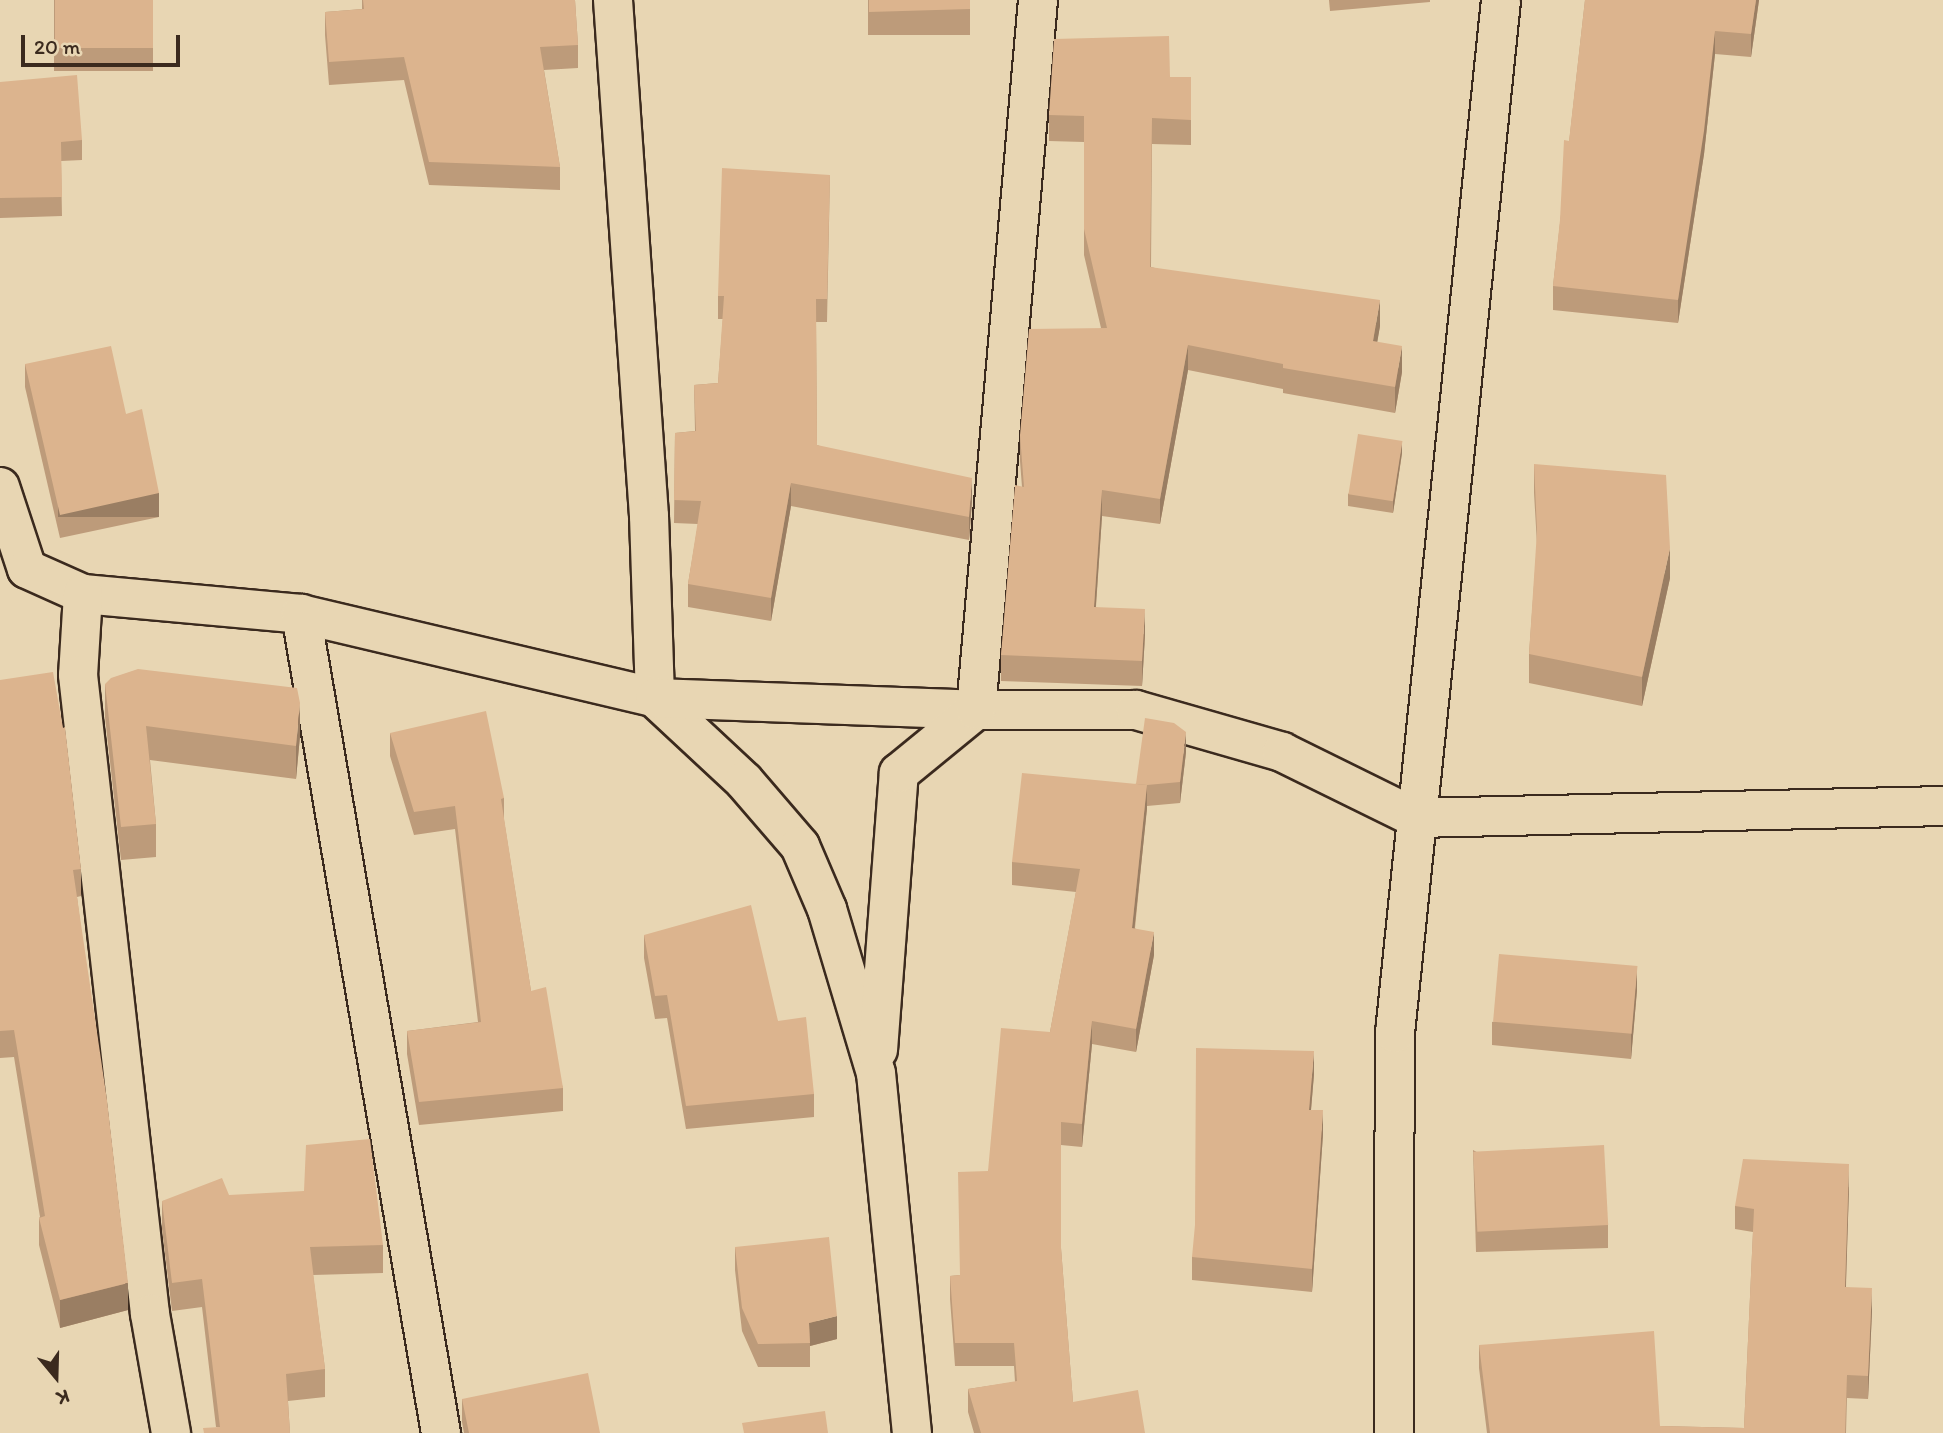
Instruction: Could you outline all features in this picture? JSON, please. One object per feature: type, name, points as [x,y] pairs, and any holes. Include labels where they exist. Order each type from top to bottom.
[{"type":"street","points":[[612,0],[649,516],[655,698],[744,781],[800,846],[827,909],[876,1073]]},
{"type":"street","points":[[912,1433],[876,1073],[899,774],[976,710],[1038,0]]},
{"type":"street","points":[[1394,1433],[1395,1033],[1501,0]]},
{"type":"street","points":[[0,487],[27,569],[83,594],[301,614],[655,698],[976,710],[1136,710],[1282,752],[1416,818],[1943,806]]},
{"type":"street","points":[[83,594],[78,675],[150,1314],[171,1433]]},
{"type":"street","points":[[301,614],[441,1433]]},
{"type":"building","points":[[55,0],[153,0],[153,48],[55,48]]},
{"type":"building","points":[[363,0],[575,0],[578,45],[540,47],[560,167],[429,162],[404,57],[329,62],[325,12],[364,9]]},
{"type":"building","points":[[869,0],[970,0],[970,9],[869,12]]},
{"type":"building","points":[[1585,0],[1756,0],[1751,34],[1715,31],[1704,131],[1678,300],[1553,286],[1564,140],[1569,141]]},
{"type":"building","points":[[1169,36],[1170,77],[1191,77],[1191,120],[1152,118],[1150,267],[1380,300],[1373,341],[1402,346],[1395,387],[1283,368],[1283,364],[1188,345],[1160,499],[1102,490],[1094,607],[1145,609],[1142,661],[1001,655],[1015,485],[1024,487],[1020,435],[1029,329],[1107,328],[1084,229],[1084,116],[1049,115],[1054,39]]},
{"type":"building","points":[[77,75],[82,140],[61,142],[62,197],[0,198],[0,82]]},
{"type":"building","points":[[722,168],[830,175],[827,299],[816,299],[817,445],[972,478],[969,517],[791,483],[771,598],[688,584],[701,501],[674,500],[675,433],[696,431],[694,385],[718,383],[724,296],[718,296]]},
{"type":"building","points":[[111,346],[126,414],[142,409],[159,493],[60,515],[25,364]]},
{"type":"building","points":[[1358,434],[1402,441],[1393,501],[1348,494]]},
{"type":"building","points":[[1534,464],[1666,475],[1670,548],[1642,677],[1529,654],[1537,531]]},
{"type":"building","points":[[138,669],[297,688],[300,703],[296,746],[146,726],[156,824],[121,827],[105,684],[111,678]]},
{"type":"building","points":[[53,672],[63,728],[65,727],[81,869],[73,870],[107,1100],[128,1283],[60,1300],[39,1218],[45,1216],[14,1030],[0,1031],[0,680]]},
{"type":"building","points":[[486,711],[504,798],[501,799],[531,991],[546,987],[563,1088],[419,1102],[407,1031],[481,1022],[455,806],[414,812],[390,733]]},
{"type":"building","points":[[1145,718],[1174,723],[1186,732],[1180,782],[1136,784]]},
{"type":"building","points":[[1022,773],[1147,785],[1132,928],[1154,932],[1136,1029],[1092,1021],[1082,1124],[1061,1122],[1061,1248],[1073,1402],[1138,1390],[1145,1433],[981,1433],[968,1389],[1017,1381],[1014,1343],[955,1343],[950,1276],[960,1275],[958,1172],[988,1171],[1001,1028],[1050,1032],[1080,869],[1012,862]]},
{"type":"building","points":[[751,905],[778,1021],[806,1017],[814,1094],[686,1106],[667,995],[655,996],[644,935]]},
{"type":"building","points":[[1499,954],[1637,966],[1632,1034],[1493,1022]]},
{"type":"building","points":[[1196,1048],[1314,1051],[1309,1110],[1323,1110],[1312,1269],[1192,1257],[1195,1225]]},
{"type":"building","points":[[370,1139],[383,1245],[310,1247],[325,1369],[286,1374],[290,1433],[204,1433],[203,1428],[220,1427],[202,1279],[172,1283],[162,1201],[222,1178],[229,1195],[304,1191],[306,1145]]},
{"type":"building","points":[[1604,1145],[1608,1225],[1477,1232],[1473,1152]]},
{"type":"building","points":[[1743,1159],[1849,1164],[1845,1287],[1872,1288],[1868,1376],[1847,1375],[1845,1433],[1490,1433],[1479,1345],[1654,1331],[1660,1426],[1744,1428],[1754,1209],[1735,1206]]},
{"type":"building","points":[[829,1237],[837,1316],[809,1323],[810,1343],[758,1344],[742,1308],[735,1247]]},
{"type":"building","points":[[588,1373],[600,1433],[469,1433],[462,1399]]},
{"type":"building","points":[[825,1411],[828,1433],[744,1433],[742,1423]]}]
